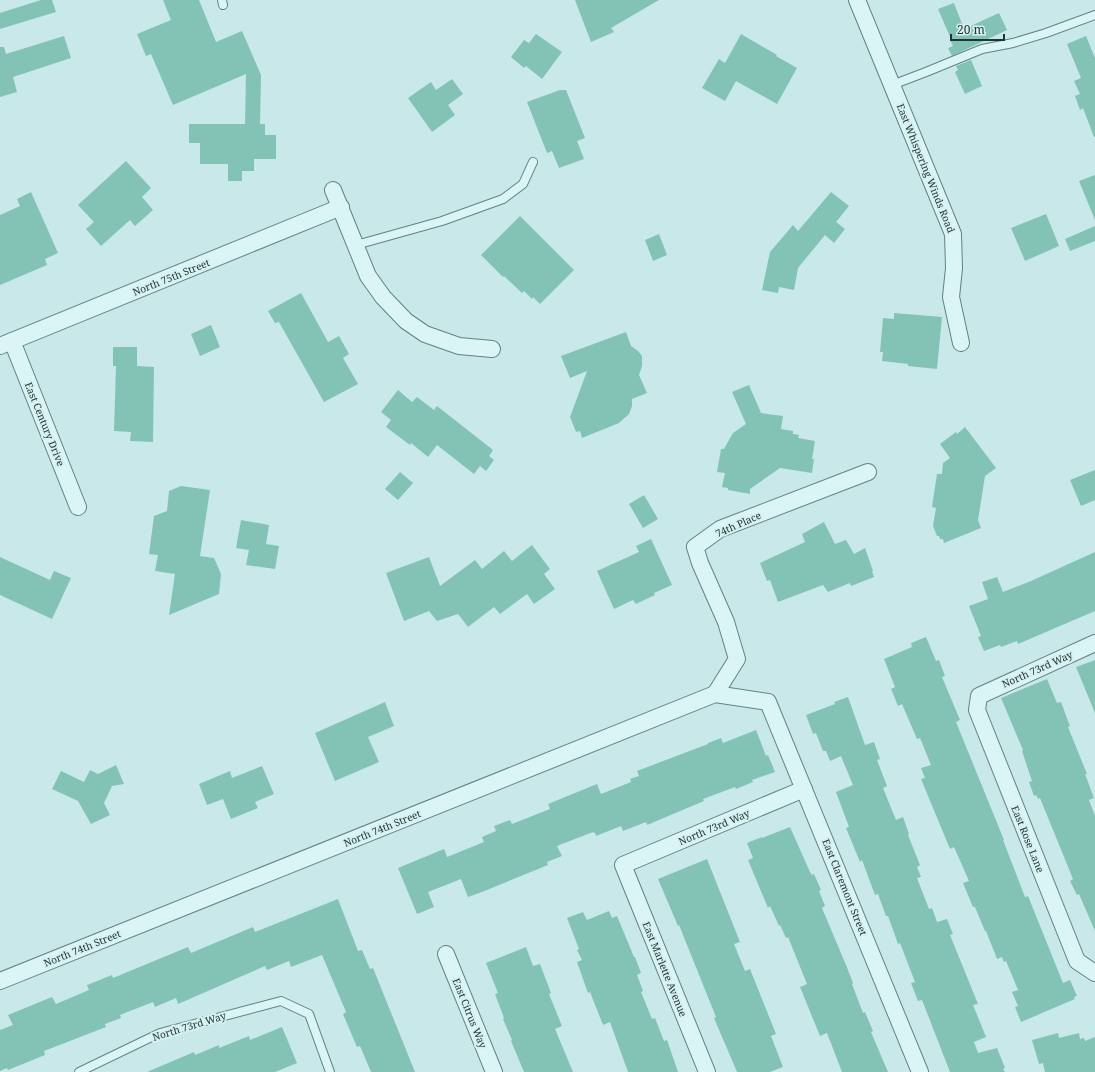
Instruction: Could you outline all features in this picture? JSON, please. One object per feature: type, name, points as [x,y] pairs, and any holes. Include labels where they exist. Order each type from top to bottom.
[{"type":"street","name":"East Whispering Winds Road","points":[[857,0],[953,234],[954,268],[951,297],[961,343]]},
{"type":"street","points":[[333,190],[368,276],[383,297],[406,321],[425,334],[459,346],[492,349]]},
{"type":"street","name":"North 75th Street","points":[[6,344],[341,208]]},
{"type":"street","name":"East Century Drive","points":[[6,344],[78,507]]},
{"type":"street","name":"74th Place","points":[[715,694],[738,659],[726,622],[700,563],[695,547],[720,530],[868,472]]},
{"type":"street","name":"North 73rd Way","points":[[979,696],[1095,643]]},
{"type":"street","name":"East Claremont Street","points":[[715,694],[768,702],[920,1072]]},
{"type":"street","name":"North 74th Street","points":[[0,981],[715,694]]},
{"type":"street","name":"East Rose Lane","points":[[979,696],[977,710],[1077,961],[1095,973]]},
{"type":"street","name":"North 73rd Way","points":[[623,865],[804,789]]},
{"type":"street","name":"East Marlette Avenue","points":[[623,865],[707,1072]]},
{"type":"street","name":"East Citrus Way","points":[[446,954],[494,1072]]},
{"type":"lane","points":[[892,85],[982,49],[1013,43],[1033,37],[1095,15]]},
{"type":"lane","points":[[356,246],[442,221],[503,199],[522,184],[533,162]]},
{"type":"lane","name":"North 73rd Way","points":[[79,1072],[160,1033],[281,1001],[309,1014],[330,1072]]},
{"type":"building","points":[[41,0],[52,0],[56,12],[0,29],[0,13]]},
{"type":"building","points":[[163,0],[199,0],[216,42],[242,31],[261,75],[260,124],[265,124],[265,135],[276,135],[276,159],[254,159],[254,171],[242,171],[242,181],[228,181],[228,164],[200,164],[200,143],[189,143],[189,124],[245,124],[246,74],[173,105],[151,54],[146,56],[137,34],[171,20]]},
{"type":"building","points":[[575,0],[659,0],[611,28],[614,32],[591,42]]},
{"type":"building","points":[[954,3],[964,29],[999,13],[1007,30],[952,56],[948,48],[953,46],[950,40],[951,39],[938,9]]},
{"type":"building","points":[[536,34],[562,52],[542,79],[526,66],[524,68],[511,57],[524,40],[529,43]]},
{"type":"building","points":[[741,34],[797,68],[777,104],[736,81],[725,101],[702,88],[719,59],[725,63]]},
{"type":"building","points":[[64,36],[71,58],[13,77],[17,92],[0,97],[0,47],[4,47],[6,54]]},
{"type":"building","points":[[1086,36],[1095,58],[1095,137],[1083,108],[1080,110],[1075,96],[1080,94],[1074,81],[1081,78],[1067,44]]},
{"type":"building","points":[[971,60],[982,86],[965,94],[955,72],[958,70],[956,66]]},
{"type":"building","points":[[452,79],[463,94],[448,105],[455,115],[432,132],[408,98],[431,82],[436,90]]},
{"type":"building","points":[[560,90],[566,90],[585,138],[577,141],[584,159],[559,168],[552,151],[547,153],[527,102]]},
{"type":"building","points":[[126,161],[151,188],[142,197],[153,210],[135,226],[130,220],[101,246],[86,229],[94,222],[78,205]]},
{"type":"building","points":[[1095,175],[1095,220],[1079,181]]},
{"type":"building","points":[[31,192],[58,253],[45,259],[47,265],[0,285],[0,215],[20,206],[17,199]]},
{"type":"building","points":[[831,192],[849,206],[836,222],[845,229],[834,243],[825,235],[798,268],[794,290],[779,287],[778,293],[762,290],[770,252],[793,225],[798,231]]},
{"type":"building","points":[[1046,214],[1059,246],[1025,261],[1011,228]]},
{"type":"building","points":[[520,216],[574,270],[540,304],[524,291],[522,293],[481,255]]},
{"type":"building","points":[[1095,226],[1095,241],[1070,251],[1065,239]]},
{"type":"building","points":[[659,234],[667,255],[653,261],[645,240]]},
{"type":"building","points":[[301,293],[328,342],[339,336],[349,354],[343,358],[358,384],[324,402],[279,322],[275,323],[268,311]]},
{"type":"building","points":[[894,313],[942,317],[937,369],[908,366],[908,364],[882,361],[883,352],[880,352],[883,318],[894,319]]},
{"type":"building","points":[[211,325],[220,347],[200,356],[191,334]]},
{"type":"building","points":[[626,332],[631,346],[642,356],[642,366],[639,375],[647,393],[632,399],[632,406],[629,414],[619,423],[582,438],[580,431],[576,432],[570,417],[587,371],[570,378],[561,356]]},
{"type":"building","points":[[113,347],[137,347],[137,366],[154,367],[153,442],[130,441],[131,432],[114,431],[116,366],[113,366]]},
{"type":"building","points":[[749,385],[761,413],[783,416],[781,429],[793,431],[793,434],[799,435],[798,438],[815,441],[812,459],[814,459],[812,473],[780,468],[750,489],[750,494],[728,490],[728,488],[722,487],[725,473],[717,472],[721,449],[724,449],[733,433],[746,424],[732,392]]},
{"type":"building","points":[[398,390],[412,402],[417,397],[434,410],[437,406],[493,450],[489,456],[494,460],[486,471],[480,466],[474,474],[437,445],[428,457],[411,443],[410,445],[386,427],[391,420],[381,412]]},
{"type":"building","points":[[965,427],[996,468],[985,476],[978,520],[981,528],[944,543],[943,539],[940,539],[939,536],[937,536],[933,526],[936,508],[932,507],[937,474],[942,474],[943,463],[950,458],[940,444],[956,432],[957,434]]},
{"type":"building","points":[[1095,470],[1095,500],[1081,506],[1070,480]]},
{"type":"building","points":[[400,472],[413,483],[398,500],[385,489]]},
{"type":"building","points":[[181,486],[210,490],[200,556],[214,558],[221,574],[219,594],[169,615],[175,574],[155,571],[158,555],[149,554],[154,516],[167,511],[169,491]]},
{"type":"building","points":[[644,495],[658,519],[643,528],[629,504]]},
{"type":"building","points":[[241,520],[269,525],[266,544],[279,546],[275,569],[246,565],[249,550],[236,548]]},
{"type":"building","points":[[824,522],[835,544],[846,540],[854,554],[865,548],[874,577],[851,586],[850,583],[828,592],[823,585],[778,602],[770,580],[767,581],[760,563],[805,542],[802,534]]},
{"type":"building","points":[[651,539],[672,585],[654,593],[655,595],[636,604],[633,600],[614,609],[597,571],[639,552],[636,546]]},
{"type":"building","points":[[532,545],[550,569],[544,574],[555,589],[534,604],[527,594],[500,614],[494,607],[468,627],[458,614],[437,621],[429,611],[404,621],[386,573],[429,557],[440,586],[475,560],[482,569],[504,551],[512,561]]},
{"type":"building","points":[[1095,552],[1095,611],[1018,644],[1017,641],[984,651],[978,637],[981,636],[969,606],[988,599],[982,582],[997,577],[1003,592]]},
{"type":"building","points":[[0,557],[50,580],[54,571],[71,578],[52,619],[0,595]]},
{"type":"building","points":[[926,637],[936,661],[939,660],[945,676],[942,677],[960,720],[956,722],[1004,840],[1025,897],[1028,896],[1063,983],[1070,980],[1077,996],[1074,997],[1075,999],[1021,1022],[1015,1007],[1018,1006],[1012,992],[1018,990],[1006,961],[1004,962],[1002,957],[997,959],[975,907],[973,907],[963,883],[969,881],[954,847],[950,849],[921,779],[925,778],[921,768],[931,765],[920,738],[917,739],[902,704],[898,706],[891,689],[895,687],[884,659],[912,647],[911,643]]},
{"type":"building","points":[[1095,660],[1095,713],[1076,667]]},
{"type":"building","points":[[1047,679],[1057,703],[1061,702],[1070,726],[1068,727],[1087,774],[1085,774],[1094,798],[1089,800],[1095,816],[1095,931],[1079,894],[1077,895],[1070,881],[1073,879],[1040,798],[1038,799],[1036,795],[1034,796],[1029,782],[1032,781],[1022,751],[1023,750],[1001,698]]},
{"type":"building","points":[[848,697],[865,745],[874,742],[880,759],[877,760],[887,786],[883,788],[896,820],[903,817],[909,834],[908,835],[920,865],[917,867],[921,877],[917,878],[929,909],[932,908],[937,922],[947,919],[953,934],[950,935],[978,1004],[973,1005],[986,1037],[974,1042],[978,1053],[997,1048],[1005,1068],[1003,1069],[1005,1072],[950,1072],[922,1000],[918,1001],[911,983],[915,982],[900,943],[898,944],[888,916],[886,916],[878,894],[875,895],[862,860],[860,862],[846,828],[849,827],[836,792],[853,785],[841,756],[830,761],[826,751],[823,751],[816,733],[813,734],[806,715],[835,704],[834,702]]},
{"type":"building","points":[[385,702],[394,726],[368,737],[379,762],[335,781],[315,733]]},
{"type":"building","points":[[756,730],[766,756],[768,755],[775,772],[752,780],[753,782],[736,789],[735,787],[703,799],[704,801],[647,825],[646,822],[623,831],[621,826],[596,836],[593,832],[557,846],[562,856],[547,862],[548,865],[468,897],[461,879],[428,892],[434,907],[417,914],[398,868],[444,849],[447,857],[484,842],[482,837],[496,831],[494,826],[510,820],[512,824],[550,809],[548,804],[597,784],[601,794],[631,782],[630,779],[639,776],[637,771],[721,738],[723,743]]},
{"type":"building","points":[[116,765],[124,784],[112,786],[104,803],[110,815],[91,824],[78,801],[52,789],[61,771],[84,782],[90,770],[98,774]]},
{"type":"building","points":[[262,766],[274,794],[255,802],[258,808],[231,819],[223,799],[207,805],[199,784],[230,771],[232,778]]},
{"type":"building","points":[[790,827],[810,872],[812,875],[814,874],[821,890],[819,891],[825,906],[822,908],[846,965],[863,1013],[865,1012],[873,1031],[871,1032],[888,1072],[842,1072],[827,1033],[820,1036],[800,987],[807,984],[788,937],[786,938],[780,925],[779,926],[770,906],[768,908],[748,860],[753,858],[747,843]]},
{"type":"building","points":[[707,859],[740,942],[734,944],[745,971],[750,969],[776,1034],[771,1036],[783,1067],[770,1072],[737,1072],[714,1018],[716,1017],[679,925],[678,926],[658,879]]},
{"type":"building","points":[[338,899],[358,951],[362,950],[370,969],[373,968],[415,1072],[371,1072],[360,1046],[357,1047],[343,1014],[346,1012],[322,955],[291,967],[289,961],[267,970],[265,966],[178,1004],[176,998],[155,1007],[153,1002],[120,1015],[121,1018],[105,1024],[106,1027],[44,1051],[45,1055],[8,1070],[7,1068],[0,1071],[0,1030],[13,1025],[8,1015],[52,997],[56,1004],[89,990],[87,985],[112,975],[113,978],[188,947],[191,953],[253,927],[255,932]]},
{"type":"building","points":[[609,911],[612,918],[617,916],[635,957],[641,973],[637,975],[643,991],[641,992],[652,1019],[655,1018],[664,1041],[667,1040],[678,1072],[628,1072],[610,1022],[603,1025],[590,992],[588,993],[577,962],[582,960],[577,950],[579,949],[567,918],[583,912],[587,920]]},
{"type":"building","points":[[526,947],[533,966],[540,964],[551,993],[549,994],[562,1026],[555,1029],[573,1072],[524,1072],[511,1041],[512,1040],[495,994],[498,993],[486,963]]},
{"type":"building","points":[[282,1027],[297,1063],[275,1072],[147,1072],[194,1052],[195,1055],[219,1045],[219,1048],[249,1036],[250,1040]]},
{"type":"building","points":[[1058,1033],[1059,1038],[1079,1033],[1080,1039],[1084,1038],[1085,1041],[1095,1037],[1095,1072],[1045,1072],[1043,1063],[1039,1064],[1032,1040]]}]
